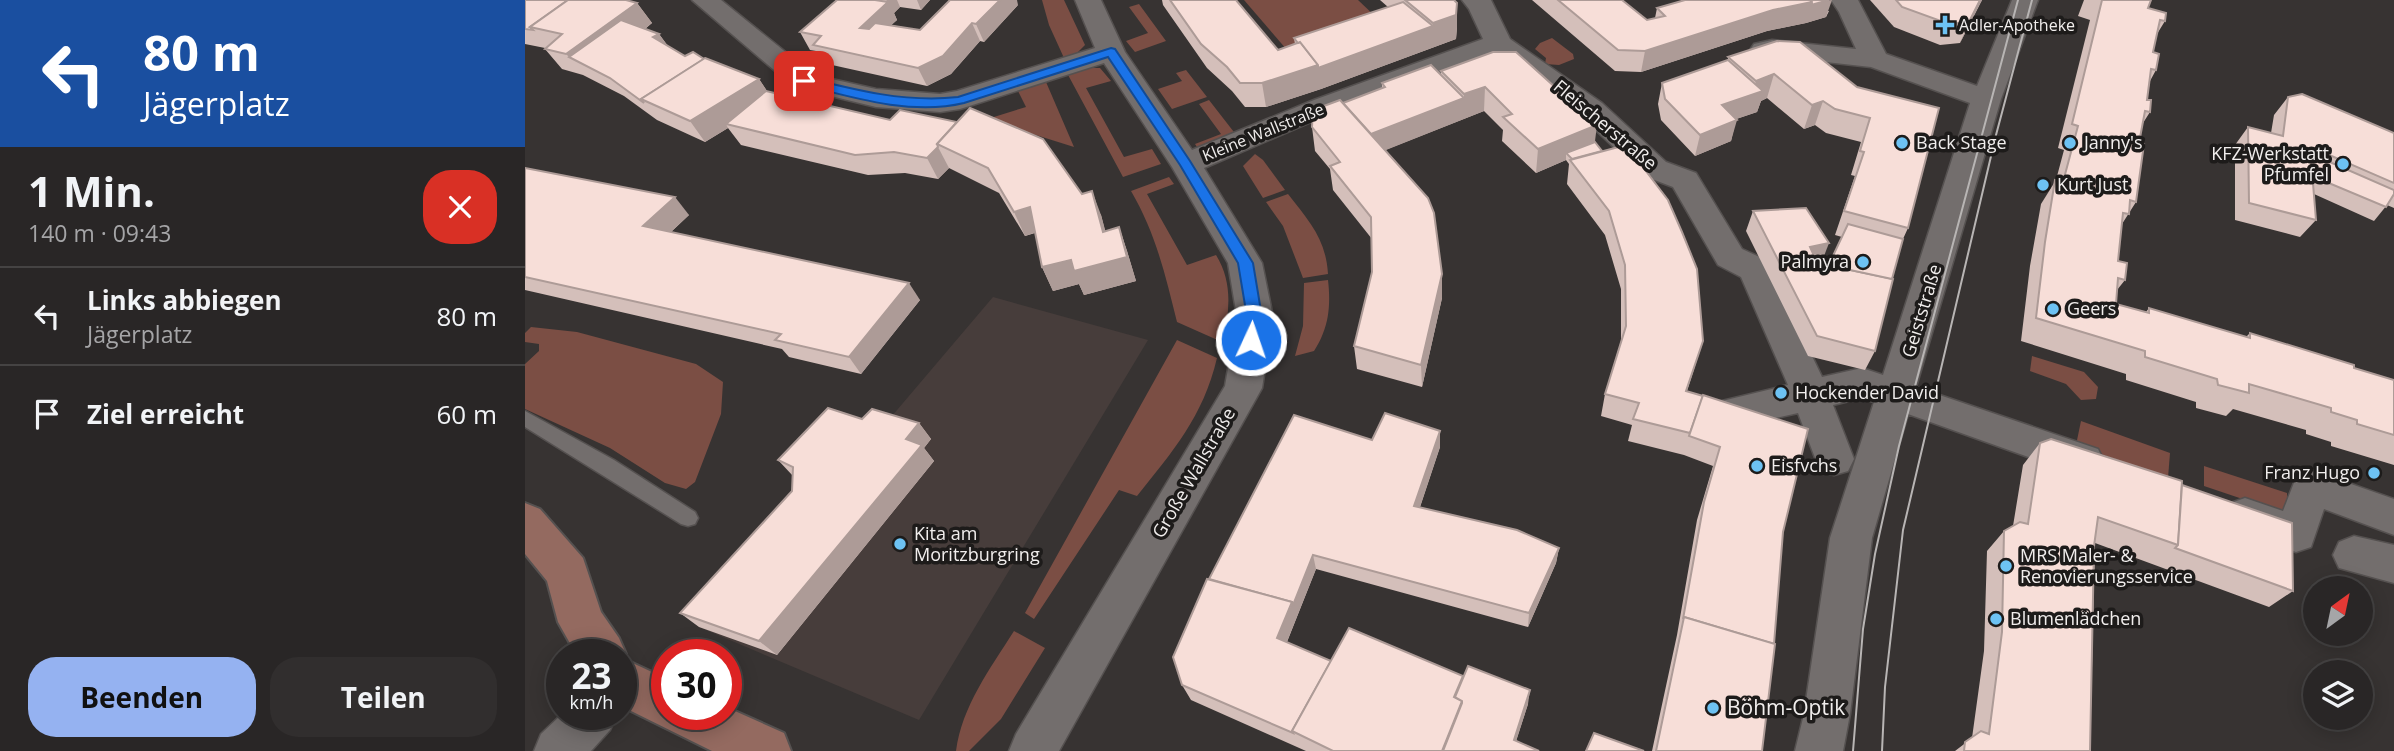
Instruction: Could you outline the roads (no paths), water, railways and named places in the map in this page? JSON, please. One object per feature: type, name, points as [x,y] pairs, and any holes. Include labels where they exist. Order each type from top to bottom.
[{"type":"street","points":[[705,0],[804,81],[876,99],[940,103],[960,100],[1111,52]]},
{"type":"street","name":"Große Wallstraße","points":[[1033,751],[1243,388],[1255,317],[1245,263],[1186,164],[1111,52],[1088,0]]},
{"type":"street","points":[[1475,0],[1481,5],[1498,43]]},
{"type":"street","name":"Geiststraße","points":[[1819,751],[1827,714],[1851,538],[1986,99],[2025,0]]},
{"type":"street","points":[[1848,5],[1875,60]]},
{"type":"street","name":"Kleine Wallstraße","points":[[1186,164],[1324,106],[1498,43]]},
{"type":"street","name":"Fleischerstraße","points":[[1498,43],[1592,110],[1655,169],[1685,180],[1730,257],[1754,269],[1797,359],[1834,459]]},
{"type":"street","points":[[1733,61],[1772,48],[1875,60],[1986,99]]},
{"type":"street","points":[[1710,418],[1861,383],[2119,472]]},
{"type":"street","points":[[2209,504],[2297,534],[2311,487],[2379,512]]},
{"type":"street","points":[[525,522],[567,572],[581,622],[590,639]]},
{"type":"street","points":[[2354,555],[2393,566],[2394,564]]},
{"type":"street","points":[[558,751],[575,730]]},
{"type":"street","points":[[721,730],[766,751]]},
{"type":"lane","points":[[525,418],[688,518]]},
{"type":"tram line","points":[[1853,751],[1863,629],[1875,554],[1899,446],[2018,0]]},
{"type":"tram line","points":[[1882,751],[1885,687],[1903,530],[1996,135],[2032,0]]},
{"type":"place","name":"Adler-Apotheke","points":[[1945,25]]},
{"type":"place","name":"Back Stage","points":[[1902,143]]},
{"type":"place","name":"Janny's","points":[[2070,143]]},
{"type":"place","name":"KFZ-Werkstatt Pfumfel","points":[[2343,164]]},
{"type":"place","name":"Kurt Just","points":[[2043,185]]},
{"type":"place","name":"Palmyra","points":[[1863,262]]},
{"type":"place","name":"Geers","points":[[2053,309]]},
{"type":"place","name":"Hockender David","points":[[1781,393]]},
{"type":"place","name":"Eisfvchs","points":[[1757,466]]},
{"type":"place","name":"Franz Hugo","points":[[2374,473]]},
{"type":"place","name":"Kita am Moritzburgring","points":[[900,544]]},
{"type":"place","name":"MRS Maler- & Renovierungsservice","points":[[2006,566]]},
{"type":"place","name":"Blumenlädchen","points":[[1996,619]]},
{"type":"place","name":"Böhm-Optik","points":[[1713,708]]}]
